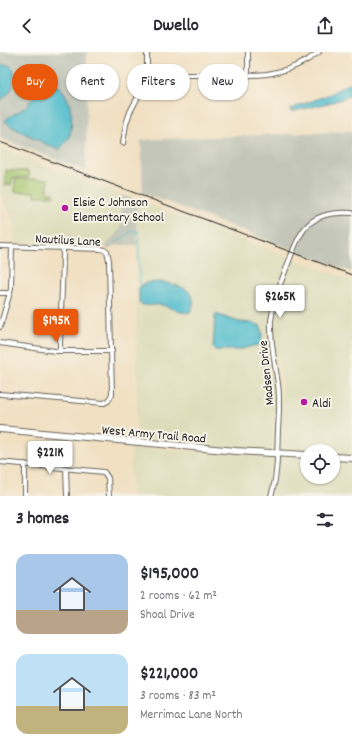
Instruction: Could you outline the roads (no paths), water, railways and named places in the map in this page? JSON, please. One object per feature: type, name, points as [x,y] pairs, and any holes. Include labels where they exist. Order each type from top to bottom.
[{"type":"main road","name":"West Army Trail Road","points":[[0,429],[188,447],[300,455]]},
{"type":"main road","points":[[340,457],[352,458]]},
{"type":"street","points":[[147,52],[147,64]]},
{"type":"street","points":[[248,52],[248,64]]},
{"type":"street","points":[[248,76],[284,71],[304,63],[319,52]]},
{"type":"street","points":[[123,143],[126,124],[136,100]]},
{"type":"street","name":"Madsen Drive","points":[[271,496],[275,478],[277,454],[279,391],[271,328],[272,312],[277,293],[296,242],[304,228],[320,217],[331,213],[352,213]]},
{"type":"street","name":"Nautilus Lane","points":[[0,246],[105,250],[109,256],[112,351]]},
{"type":"street","points":[[0,327],[12,286],[12,246]]},
{"type":"street","points":[[60,351],[63,248]]},
{"type":"street","points":[[0,293],[10,293]]},
{"type":"street","points":[[0,343],[60,351],[112,351],[112,394],[106,403],[101,404],[0,394]]},
{"type":"street","points":[[0,462],[102,472],[106,474],[108,480],[109,496]]},
{"type":"street","points":[[24,464],[25,496]]},
{"type":"street","points":[[66,468],[67,496]]},
{"type":"water","points":[[0,65],[10,65],[12,67],[11,91],[0,100]]},
{"type":"water","points":[[352,82],[352,95],[333,102],[291,112],[290,109],[328,95]]},
{"type":"water","points":[[58,86],[61,88],[66,96],[66,100],[69,102],[72,119],[70,134],[60,149],[56,149],[12,127],[5,121],[31,100],[58,100]]},
{"type":"water","points":[[160,282],[173,284],[190,293],[193,298],[193,304],[190,312],[182,312],[161,305],[147,306],[139,303],[139,288],[143,284]]},
{"type":"water","points":[[216,314],[239,322],[253,323],[261,326],[261,344],[238,350],[215,350],[213,348]]},
{"type":"waterway","points":[[118,241],[132,231],[138,231],[141,285]]},
{"type":"railway","points":[[0,142],[352,275]]},
{"type":"place","name":"Elsie C Johnson Elementary School","points":[[65,208]]},
{"type":"place","name":"Aldi","points":[[304,402]]}]
